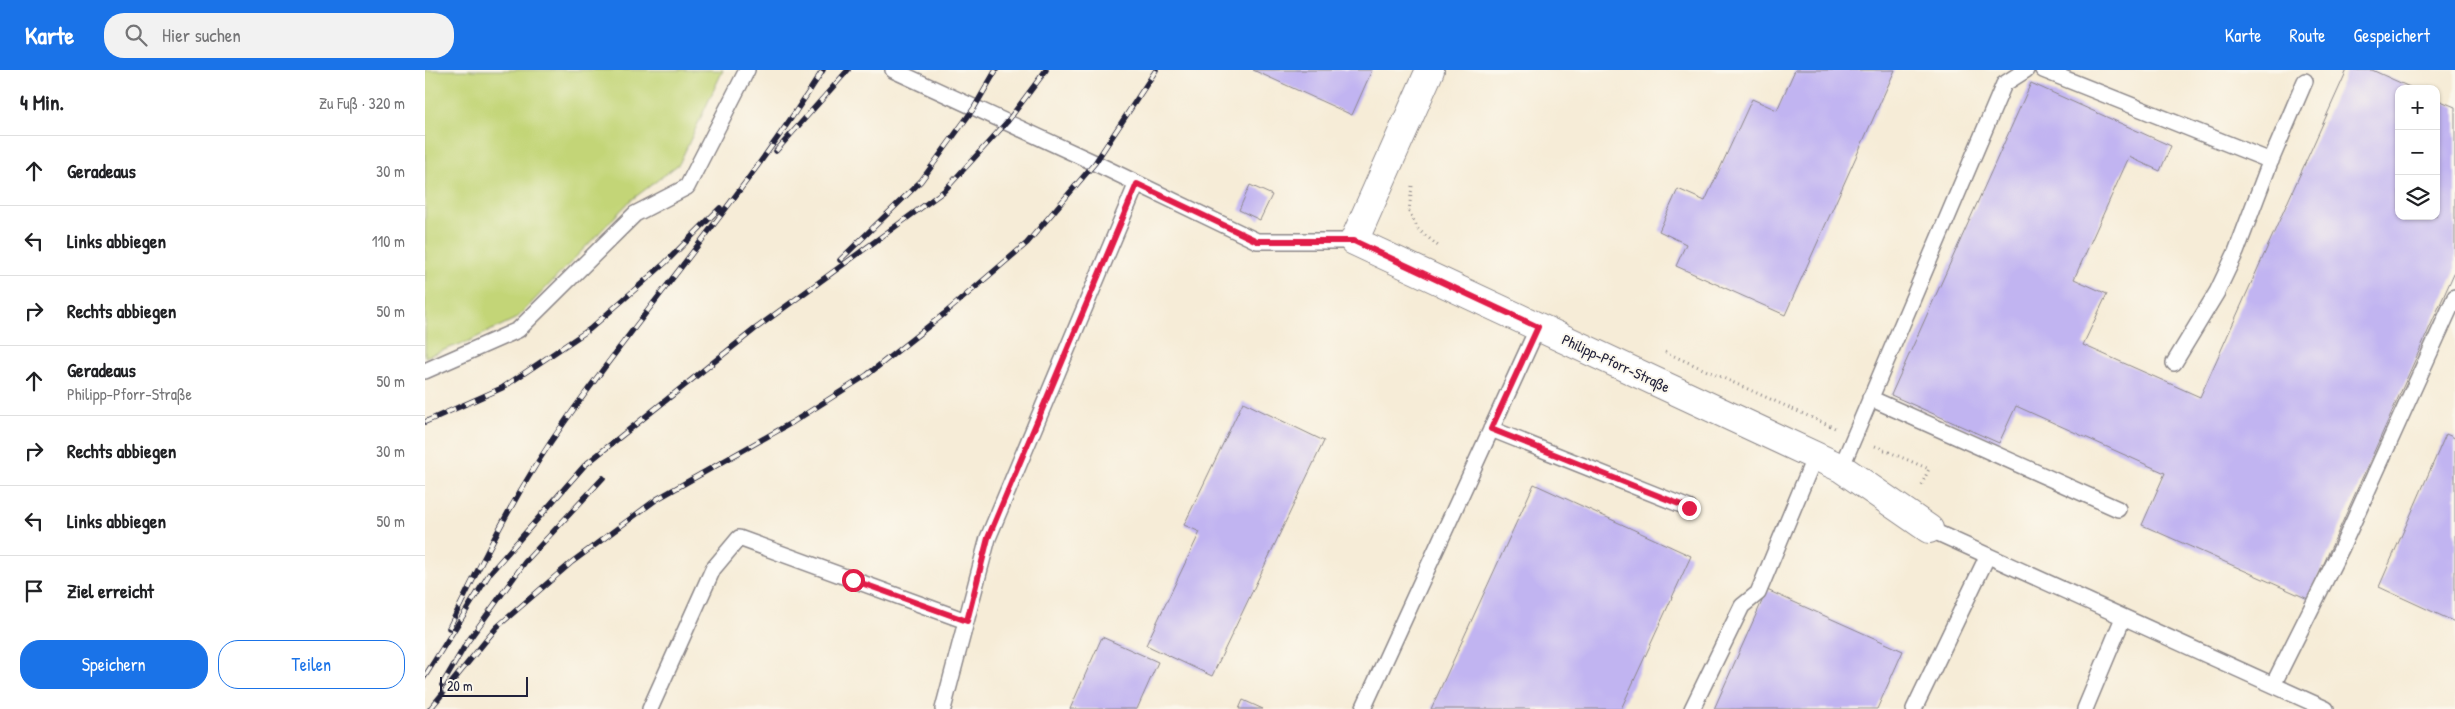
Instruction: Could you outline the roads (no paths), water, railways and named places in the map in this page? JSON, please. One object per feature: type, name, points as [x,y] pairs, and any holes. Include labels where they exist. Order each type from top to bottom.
[{"type":"street","points":[[1354,241],[1430,70]]},
{"type":"street","name":"Philipp-Pforr-Straße","points":[[1354,241],[1841,468],[1918,522]]},
{"type":"lane","points":[[425,371],[518,330],[635,214],[687,187],[747,70]]},
{"type":"lane","points":[[893,70],[1257,241],[1354,241]]},
{"type":"lane","points":[[1841,468],[2004,84],[2026,70]]},
{"type":"lane","points":[[2043,70],[2271,161]]},
{"type":"lane","points":[[2174,363],[2217,292],[2236,252],[2271,161],[2305,81]]},
{"type":"lane","points":[[943,709],[988,538],[1137,184]]},
{"type":"lane","points":[[2273,685],[2341,549],[2455,297]]},
{"type":"lane","points":[[1363,709],[1538,327]]},
{"type":"lane","points":[[1870,398],[2119,509]]},
{"type":"lane","points":[[1491,429],[1689,508]]},
{"type":"lane","points":[[1692,709],[1742,606],[1757,593],[1815,456]]},
{"type":"lane","points":[[1918,522],[1987,557],[2326,709]]},
{"type":"lane","points":[[650,709],[713,569],[739,538],[967,621]]},
{"type":"lane","points":[[1914,709],[1987,557]]},
{"type":"lane","points":[[2085,709],[2123,618]]},
{"type":"railway","points":[[449,628],[503,522],[549,445],[598,376],[730,204],[793,116],[823,70]]},
{"type":"railway","points":[[776,151],[848,70]]},
{"type":"railway","points":[[840,260],[921,181],[974,108],[996,70]]},
{"type":"railway","points":[[425,676],[490,573],[585,465],[755,329],[944,191],[1007,122],[1046,70]]},
{"type":"railway","points":[[430,709],[497,627],[572,562],[657,499],[793,422],[867,375],[944,314],[1027,243],[1095,163],[1156,70]]},
{"type":"railway","points":[[425,422],[502,388],[590,329],[665,263],[720,208]]},
{"type":"railway","points":[[442,685],[466,644],[525,562],[603,478]]}]
